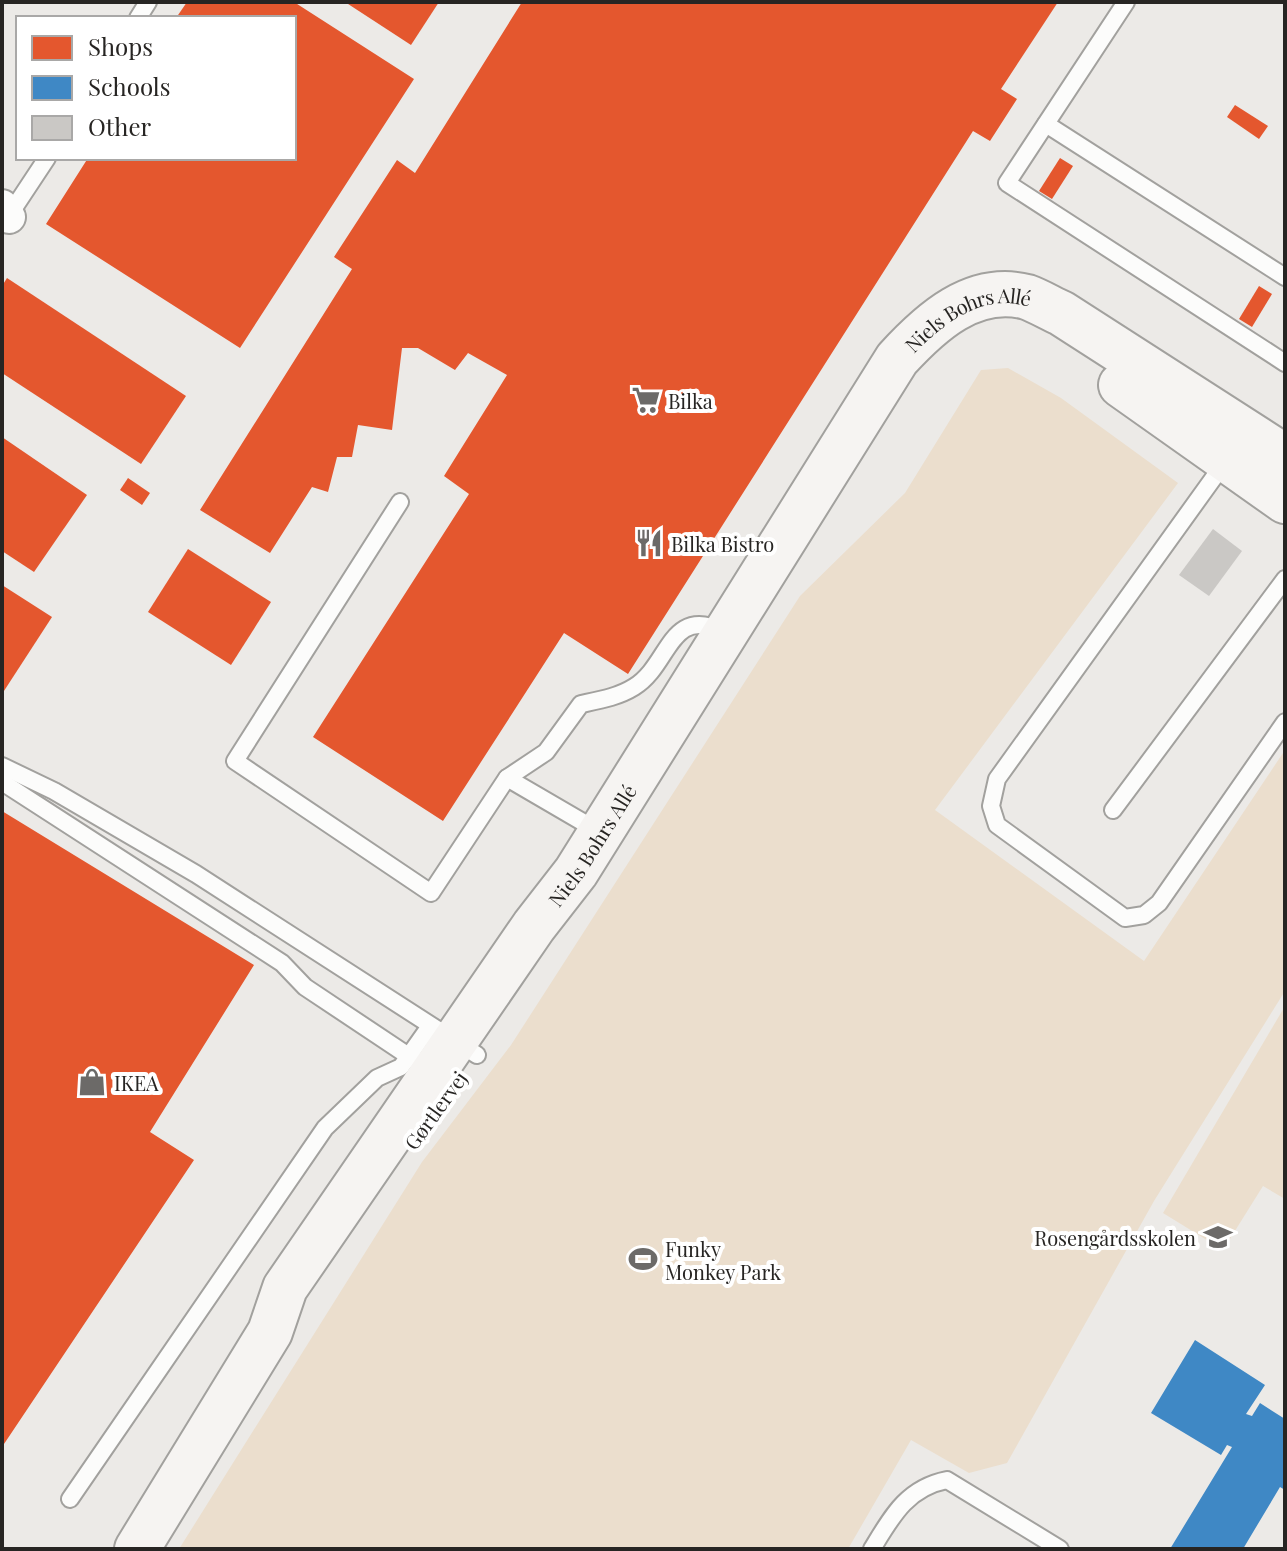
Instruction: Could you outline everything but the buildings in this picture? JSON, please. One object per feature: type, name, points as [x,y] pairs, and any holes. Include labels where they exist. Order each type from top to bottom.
[{"type":"street","name":"Niels Bohrs Allé","points":[[442,1056],[576,872],[774,562],[897,359],[930,324],[992,293],[1027,297],[1061,313],[1285,457]]},
{"type":"street","name":"Niels Bohrs Allé","points":[[774,562],[933,362],[948,346],[974,328],[997,323],[1028,326],[1056,338],[1285,501]]},
{"type":"street","name":"Gørtlervej","points":[[137,1549],[270,1332],[305,1305],[442,1056]]},
{"type":"lane","points":[[1126,2],[1007,183],[1285,363]]},
{"type":"lane","points":[[1046,124],[1285,277]]},
{"type":"lane","points":[[4,216],[46,160]]},
{"type":"lane","points":[[1285,476],[1252,455],[1226,460],[997,779],[991,806],[997,825],[1125,918],[1144,915],[1159,903],[1285,722]]},
{"type":"lane","points":[[400,502],[235,761],[431,893],[507,778],[546,752],[581,704],[614,697],[636,686],[652,672],[674,636],[686,626],[708,624],[727,633]]},
{"type":"lane","points":[[1113,810],[1285,579]]},
{"type":"lane","points":[[2,766],[54,791],[196,874],[442,1056]]},
{"type":"lane","points":[[507,778],[600,832]]},
{"type":"lane","points":[[2,782],[282,963],[305,987],[442,1056]]},
{"type":"lane","points":[[70,1499],[325,1128],[377,1078],[401,1067],[442,1056]]},
{"type":"lane","points":[[872,1549],[909,1495],[926,1484],[947,1480],[1060,1549]]},
{"type":"shaded area","points":[[1008,368],[1061,398],[1178,483],[935,810],[1144,961],[1285,750],[1285,991],[1154,1201],[1007,1463],[969,1473],[911,1440],[848,1549],[179,1549],[422,1162],[511,1045],[800,596],[905,493],[981,370]]},
{"type":"shaded area","points":[[1285,1006],[1285,1199],[1263,1186],[1223,1250],[1163,1213]]},
{"type":"place","name":"Bilka","points":[[646,400]]},
{"type":"place","name":"Bilka Bistro","points":[[649,543]]},
{"type":"place","name":"IKEA","points":[[92,1082]]},
{"type":"place","name":"Rosengårdsskolen","points":[[1218,1237]]},
{"type":"place","name":"Funky Monkey Park","points":[[643,1259]]}]
